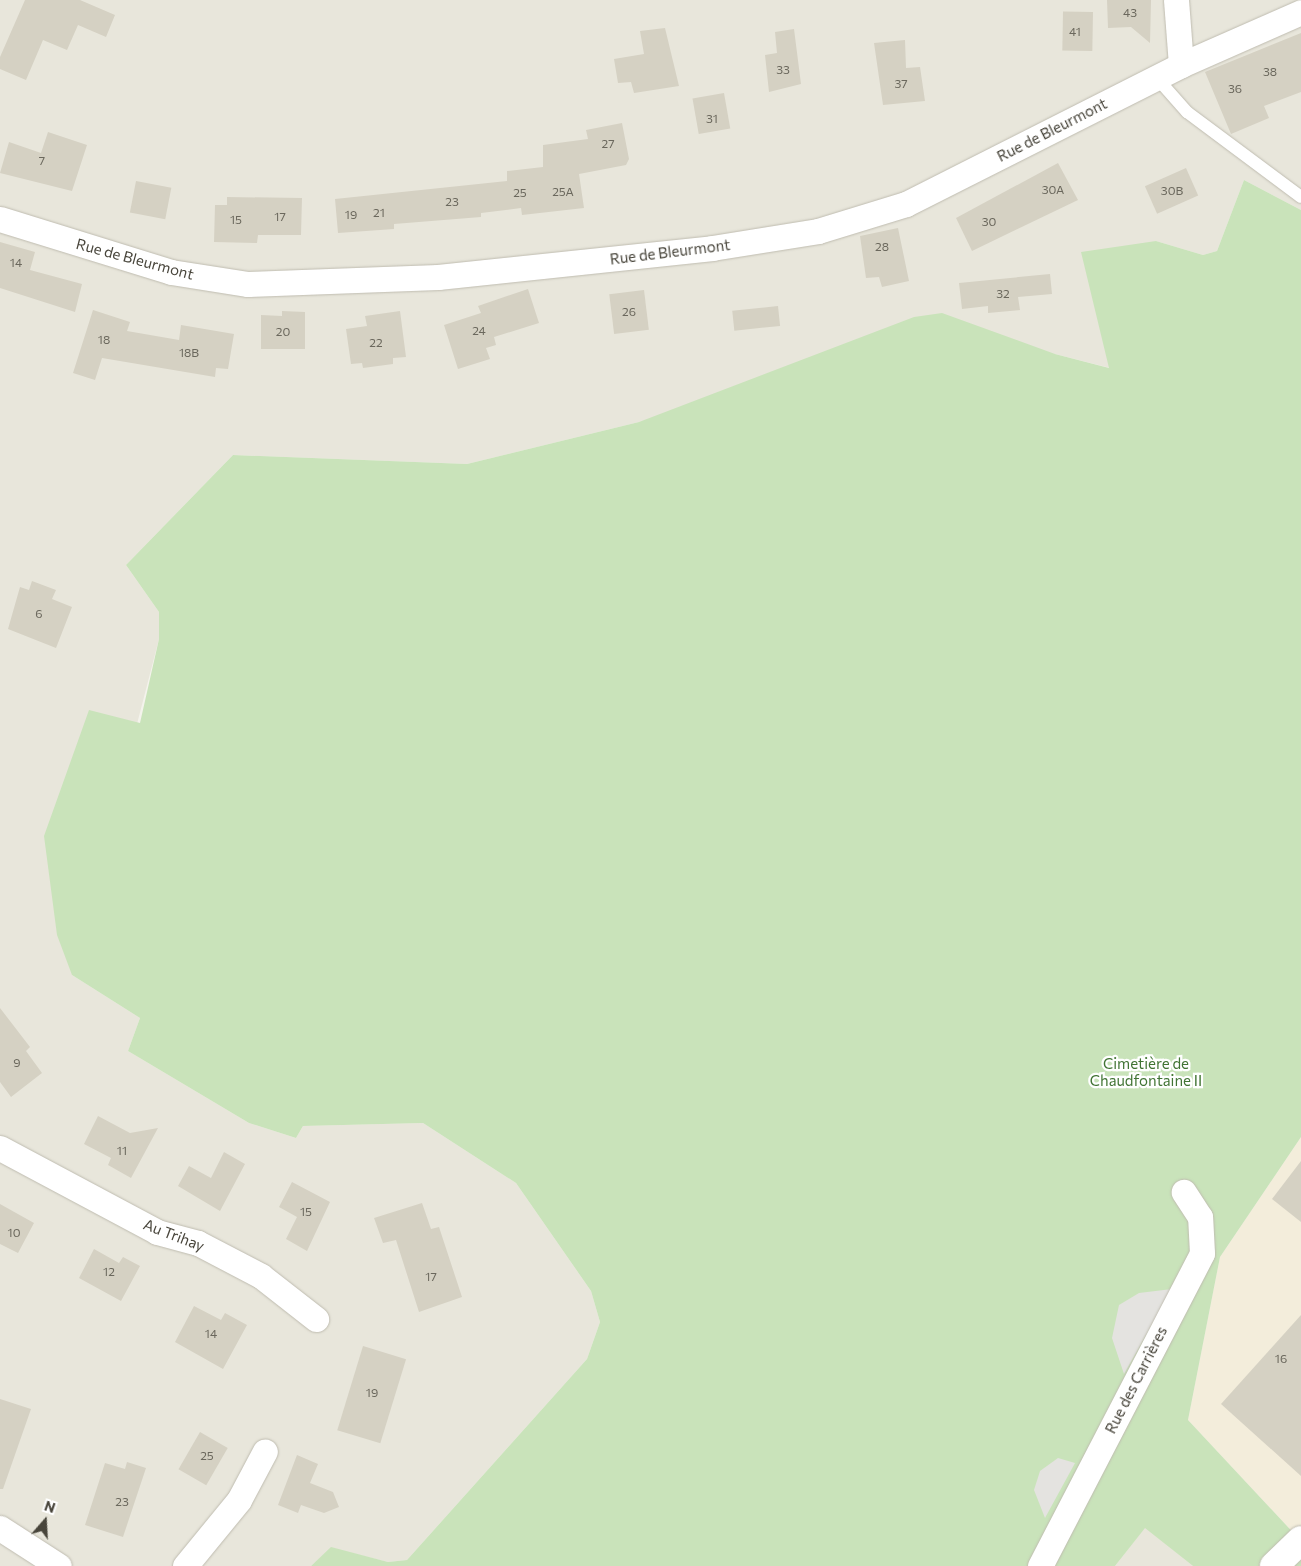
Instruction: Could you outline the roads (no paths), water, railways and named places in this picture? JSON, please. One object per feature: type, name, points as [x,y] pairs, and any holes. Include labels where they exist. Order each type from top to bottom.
[{"type":"street","points":[[1176,0],[1181,65]]},
{"type":"street","name":"Rue de Bleurmont","points":[[0,219],[171,272],[248,284],[438,277],[712,248],[818,231],[906,204],[1181,65],[1301,12]]},
{"type":"street","name":"Au Trihay","points":[[0,1148],[157,1232],[198,1243],[253,1272],[316,1319]]},
{"type":"street","name":"Rue des Carrières","points":[[1040,1566],[1202,1254],[1200,1217],[1184,1192]]},
{"type":"street","points":[[186,1566],[239,1500],[265,1451]]},
{"type":"street","points":[[0,1528],[59,1566]]},
{"type":"street","points":[[1274,1566],[1301,1540]]},
{"type":"lane","points":[[1156,78],[1187,112],[1301,197]]},
{"type":"park label","name":"Cimetière de Chaudfontaine II","points":[[1146,1072]]}]
